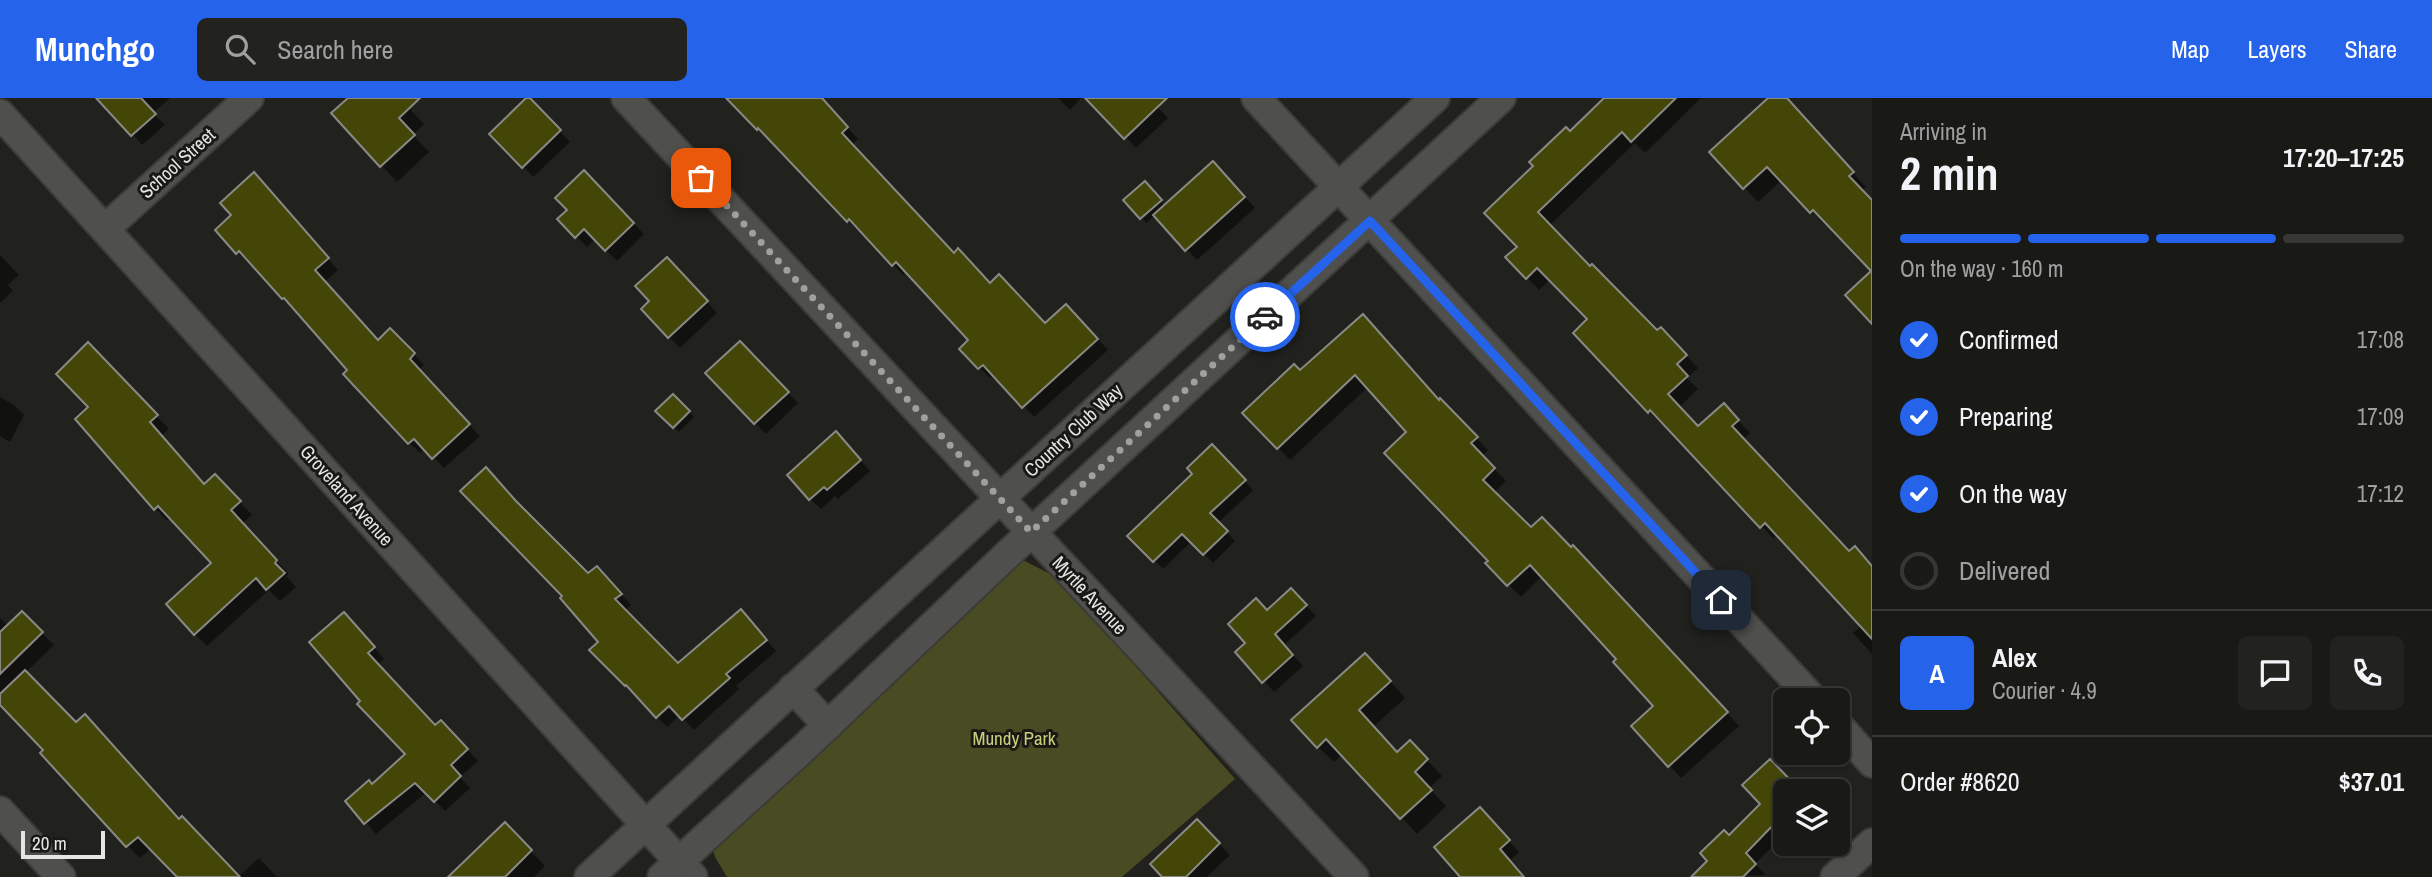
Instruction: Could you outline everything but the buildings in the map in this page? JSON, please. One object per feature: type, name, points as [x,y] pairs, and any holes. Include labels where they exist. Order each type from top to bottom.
[{"type":"street","name":"School Street","points":[[106,228],[249,98]]},
{"type":"street","name":"Myrtle Avenue","points":[[626,98],[1354,877]]},
{"type":"street","points":[[1256,98],[1803,688]]},
{"type":"street","name":"Country Club Way","points":[[589,877],[1435,98]]},
{"type":"street","points":[[678,872],[1031,532],[1501,98]]},
{"type":"street","name":"Groveland Avenue","points":[[0,114],[645,825],[678,872]]},
{"type":"street","points":[[793,688],[828,726]]},
{"type":"street","points":[[1850,739],[1872,763]]},
{"type":"street","points":[[0,811],[61,877]]},
{"type":"street","points":[[1835,877],[1872,843]]},
{"type":"green space","name":"Mundy Park","points":[[1009,553],[1058,578],[1235,779],[1122,877],[727,877],[715,857],[709,834]]},
{"type":"way so far","points":[[701,178],[1031,532],[1265,317]]},
{"type":"route","points":[[1265,317],[1370,221],[1721,600]]}]
